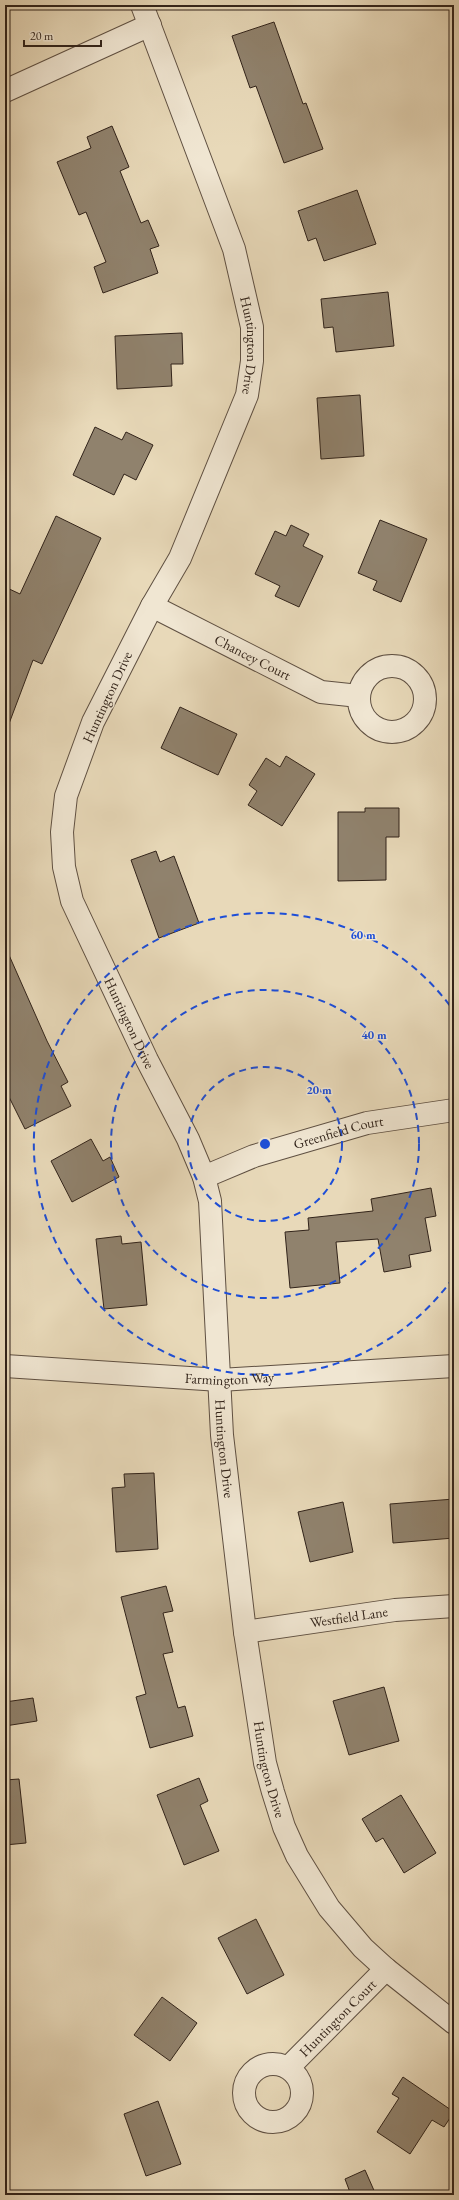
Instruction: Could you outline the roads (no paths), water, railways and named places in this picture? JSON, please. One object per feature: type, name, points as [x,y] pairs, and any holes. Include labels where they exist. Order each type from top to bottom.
[{"type":"street","name":"Huntington Drive","points":[[142,5],[234,249],[252,328],[252,361],[247,395],[183,551],[152,606],[93,722],[66,796],[62,832],[64,867],[72,902],[147,1060],[188,1139],[204,1177],[210,1201],[222,1435],[245,1632],[265,1762],[284,1827],[297,1856],[329,1908],[363,1948],[386,1969],[454,2023]]},
{"type":"street","points":[[5,91],[150,25]]},
{"type":"street","name":"Chancey Court","points":[[152,606],[321,692],[359,696]]},
{"type":"street","name":"Greenfield Court","points":[[204,1177],[254,1156],[367,1123],[454,1110]]},
{"type":"street","name":"Farmington Way","points":[[5,1366],[220,1380],[454,1366]]},
{"type":"street","name":"Westfield Lane","points":[[245,1632],[395,1610],[454,1606]]},
{"type":"street","name":"Huntington Court","points":[[289,2068],[386,1969]]}]
